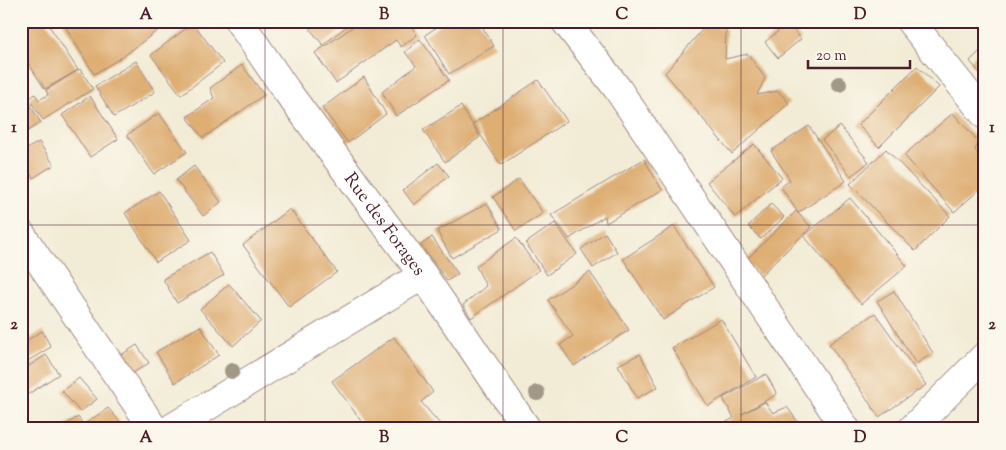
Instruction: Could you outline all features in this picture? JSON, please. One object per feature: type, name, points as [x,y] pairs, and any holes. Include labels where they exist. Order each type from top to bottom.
[{"type":"street","name":"Rue des Forages","points":[[239,21],[286,90],[423,275],[527,429]]},
{"type":"street","points":[[565,21],[617,88],[846,429]]},
{"type":"street","points":[[910,21],[985,115]]},
{"type":"street","points":[[21,234],[154,429]]},
{"type":"street","points":[[170,429],[423,275]]},
{"type":"street","points":[[912,429],[985,356]]},
{"type":"building","points":[[21,21],[46,21],[78,70],[45,89],[27,61],[21,67]]},
{"type":"building","points":[[62,21],[158,21],[162,27],[124,56],[94,74]]},
{"type":"building","points":[[320,21],[353,21],[323,45],[310,29]]},
{"type":"building","points":[[361,21],[408,21],[417,35],[401,47],[396,40],[336,83],[315,53]]},
{"type":"building","points":[[446,21],[479,21],[494,46],[449,74],[425,35]]},
{"type":"building","points":[[193,23],[223,63],[181,95],[151,55]]},
{"type":"building","points":[[708,23],[726,30],[725,59],[748,54],[765,78],[757,95],[778,91],[789,103],[732,154],[665,73]]},
{"type":"building","points":[[788,23],[801,39],[778,58],[765,42]]},
{"type":"building","points":[[420,39],[449,80],[396,116],[382,92],[416,66],[405,52]]},
{"type":"building","points":[[985,46],[985,80],[970,61]]},
{"type":"building","points":[[136,61],[155,92],[114,117],[95,86]]},
{"type":"building","points":[[242,65],[264,95],[203,138],[187,117],[214,98],[210,88]]},
{"type":"building","points":[[917,66],[939,87],[879,147],[858,125]]},
{"type":"building","points":[[80,69],[93,89],[43,120],[29,99],[35,94],[39,100],[48,95],[46,90]]},
{"type":"building","points":[[364,77],[386,114],[348,143],[322,108]]},
{"type":"building","points":[[538,80],[567,121],[501,165],[473,124]]},
{"type":"building","points":[[90,96],[118,139],[90,157],[62,115]]},
{"type":"building","points":[[26,98],[41,123],[21,135],[21,100]]},
{"type":"building","points":[[461,106],[480,137],[445,162],[423,130]]},
{"type":"building","points":[[159,113],[187,152],[154,174],[127,135]]},
{"type":"building","points":[[953,113],[979,142],[975,150],[985,162],[985,185],[954,212],[904,155]]},
{"type":"building","points":[[809,126],[846,181],[798,213],[781,187],[790,180],[771,151]]},
{"type":"building","points":[[840,126],[869,162],[851,176],[822,140]]},
{"type":"building","points":[[39,142],[54,165],[33,178],[21,158],[21,152]]},
{"type":"building","points":[[754,144],[782,178],[735,217],[707,182]]},
{"type":"building","points":[[886,149],[950,216],[915,251],[850,184]]},
{"type":"building","points":[[644,159],[662,190],[606,223],[605,216],[569,239],[551,215]]},
{"type":"building","points":[[438,163],[449,176],[414,205],[403,190]]},
{"type":"building","points":[[194,166],[221,202],[203,216],[176,180]]},
{"type":"building","points":[[519,179],[543,213],[516,231],[493,197]]},
{"type":"building","points":[[159,191],[191,240],[156,262],[125,213]]},
{"type":"building","points":[[850,198],[907,266],[861,304],[804,236]]},
{"type":"building","points":[[487,203],[502,229],[452,258],[437,231]]},
{"type":"building","points":[[771,204],[784,217],[761,239],[748,226]]},
{"type":"building","points":[[290,209],[337,272],[289,307],[243,245]]},
{"type":"building","points":[[796,211],[811,227],[760,276],[745,261]]},
{"type":"building","points":[[555,223],[577,254],[547,275],[526,243]]},
{"type":"building","points":[[674,226],[714,287],[663,320],[623,259]]},
{"type":"building","points":[[605,233],[617,252],[593,268],[581,249]]},
{"type":"building","points":[[432,237],[458,274],[447,281],[421,245]]},
{"type":"building","points":[[516,238],[539,270],[471,318],[463,305],[486,286],[476,266]]},
{"type":"building","points":[[210,252],[224,275],[177,303],[163,279]]},
{"type":"building","points":[[590,272],[629,330],[574,366],[560,345],[573,336],[548,300]]},
{"type":"building","points":[[229,284],[261,321],[233,346],[200,309]]},
{"type":"building","points":[[894,291],[933,353],[916,364],[877,301]]},
{"type":"building","points":[[875,313],[926,385],[879,417],[829,344]]},
{"type":"building","points":[[721,319],[756,377],[708,406],[672,348]]},
{"type":"building","points":[[200,326],[219,355],[175,383],[156,352]]},
{"type":"building","points":[[42,331],[51,347],[21,365],[21,344]]},
{"type":"building","points":[[394,337],[433,392],[421,402],[440,424],[432,429],[367,429],[332,381]]},
{"type":"building","points":[[137,345],[149,363],[130,375],[118,357]]},
{"type":"building","points":[[640,354],[658,387],[637,398],[618,365]]},
{"type":"building","points":[[46,355],[59,374],[21,399],[21,371]]},
{"type":"building","points":[[766,374],[777,394],[742,414],[765,402],[773,413],[787,407],[803,429],[726,429],[723,424],[734,418],[723,398]]},
{"type":"building","points":[[79,378],[97,399],[80,412],[62,391]]},
{"type":"building","points":[[108,408],[120,422],[110,429],[59,429],[78,417],[83,425]]},
{"type":"building","points":[[459,423],[463,429],[451,429]]}]
